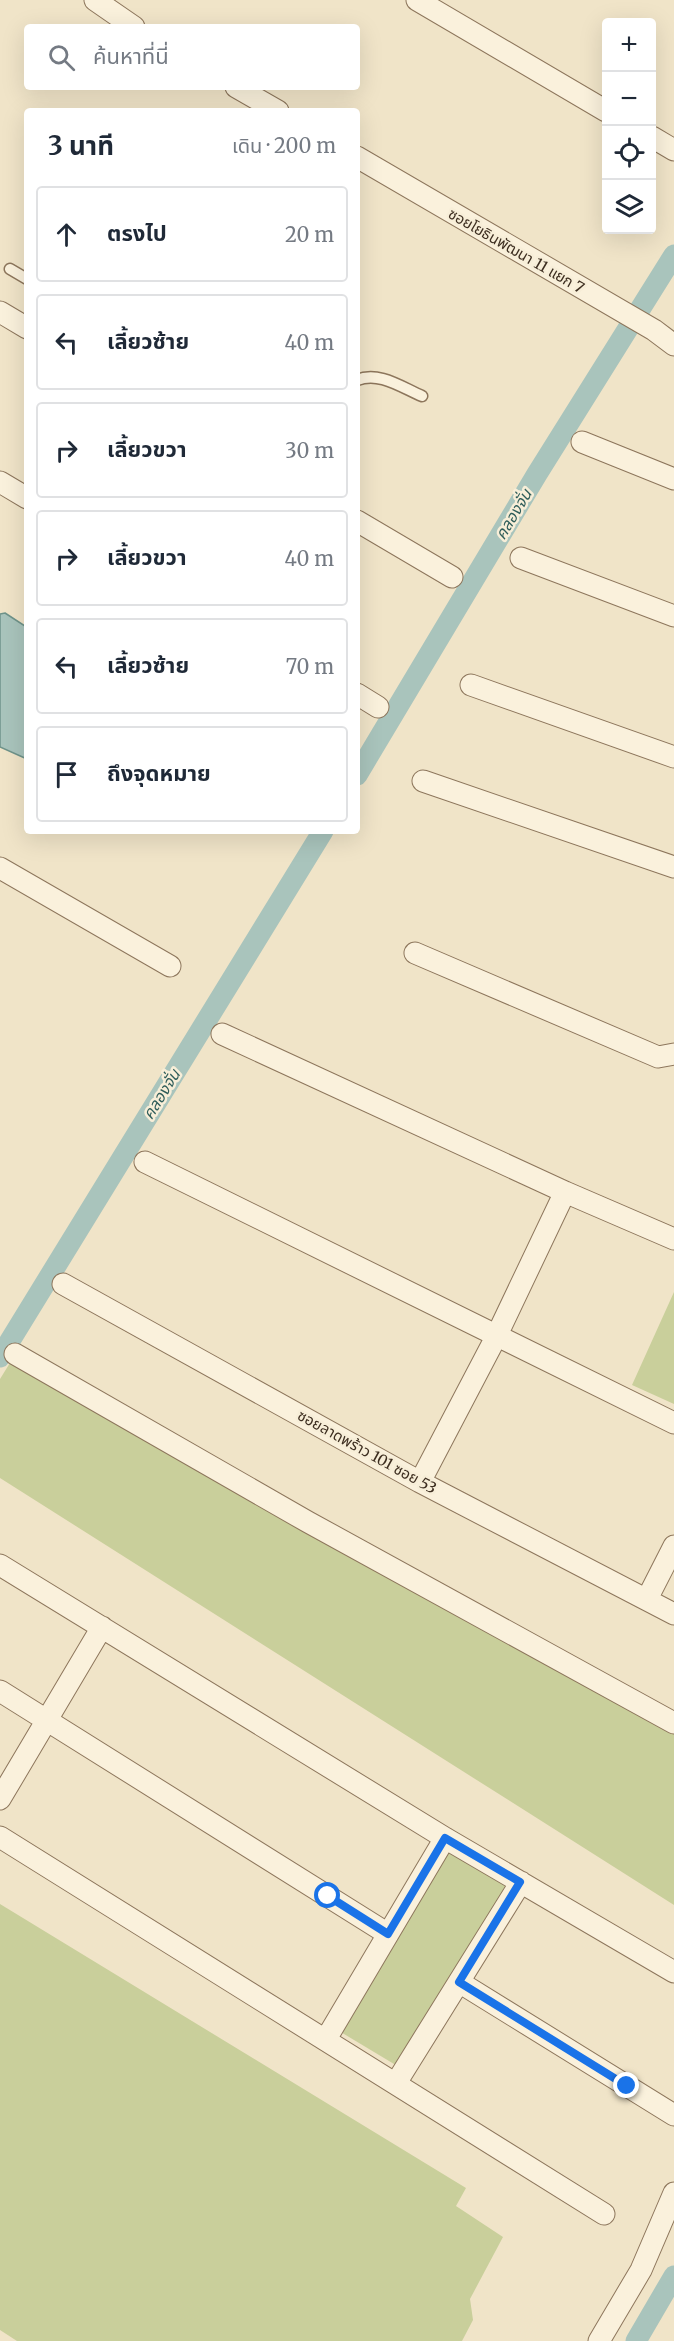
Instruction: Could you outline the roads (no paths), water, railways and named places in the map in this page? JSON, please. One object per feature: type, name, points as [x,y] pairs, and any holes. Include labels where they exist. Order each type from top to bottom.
[{"type":"street","points":[[95,0],[130,24]]},
{"type":"street","points":[[417,0],[602,109]]},
{"type":"street","points":[[240,90],[268,108]]},
{"type":"street","points":[[656,140],[674,150]]},
{"type":"street","name":"ซอยโยธินพัฒนา 11 แยก 7","points":[[360,160],[654,330],[674,345]]},
{"type":"street","points":[[0,312],[24,326]]},
{"type":"street","points":[[582,441],[674,479]]},
{"type":"street","points":[[0,482],[24,496]]},
{"type":"street","points":[[360,523],[452,577]]},
{"type":"street","points":[[521,558],[674,616]]},
{"type":"street","points":[[471,685],[674,757]]},
{"type":"street","points":[[360,696],[378,707]]},
{"type":"street","points":[[423,781],[674,867]]},
{"type":"street","points":[[0,868],[170,966]]},
{"type":"street","points":[[415,953],[658,1057],[674,1054]]},
{"type":"street","points":[[222,1034],[565,1192],[674,1239]]},
{"type":"street","points":[[145,1161],[496,1337],[674,1423]]},
{"type":"street","points":[[420,1482],[496,1337],[565,1192]]},
{"type":"street","name":"ซอยลาดพร้าว 101 ซอย 53","points":[[63,1284],[420,1482],[674,1614]]},
{"type":"street","points":[[15,1354],[308,1522],[674,1723]]},
{"type":"street","points":[[647,1599],[674,1546]]},
{"type":"street","points":[[0,1565],[445,1838],[674,1972]]},
{"type":"street","points":[[0,1799],[102,1628]]},
{"type":"street","points":[[0,1691],[388,1934]]},
{"type":"street","points":[[0,1837],[604,2214]]},
{"type":"street","points":[[326,2039],[445,1838]]},
{"type":"street","points":[[396,2083],[520,1882]]},
{"type":"street","points":[[459,1982],[674,2115]]},
{"type":"street","points":[[599,2341],[641,2270],[674,2193]]},
{"type":"lane","points":[[10,269],[24,277]]},
{"type":"lane","points":[[360,379],[377,377],[422,396]]},
{"type":"water","points":[[5,613],[24,625],[24,758],[0,747],[0,614]]},
{"type":"waterway","name":"คลองจั่น","points":[[360,770],[537,474],[674,255]]},
{"type":"waterway","name":"คลองจั่น","points":[[0,1357],[321,834]]},
{"type":"waterway","points":[[636,2341],[674,2276]]}]
